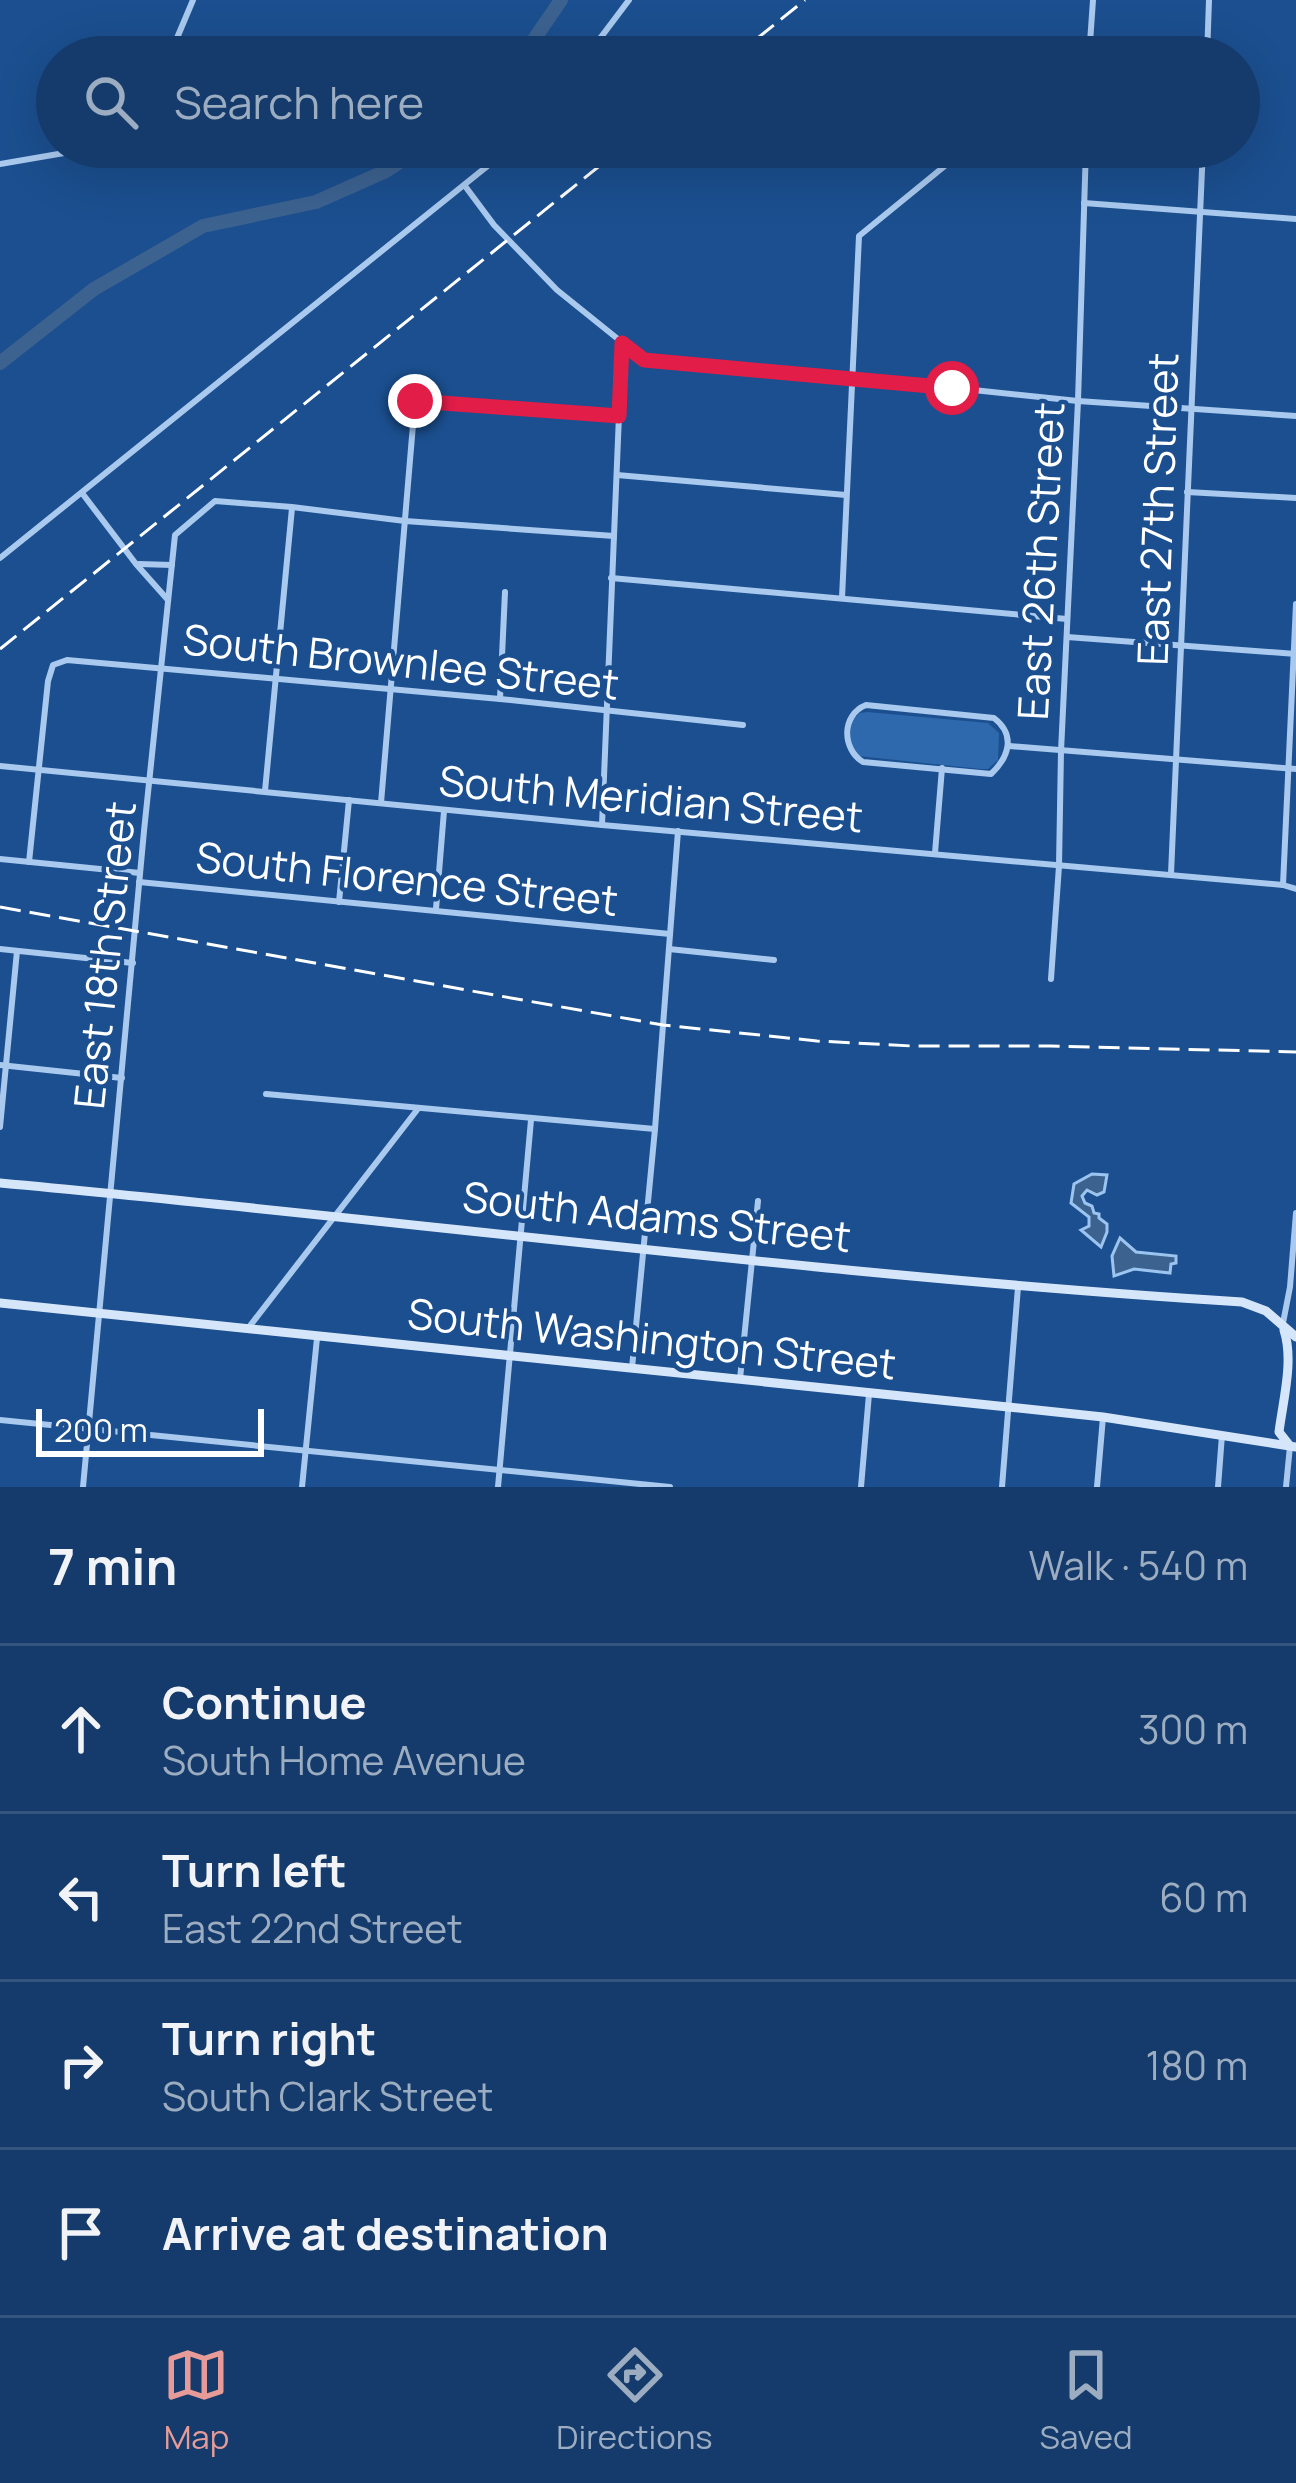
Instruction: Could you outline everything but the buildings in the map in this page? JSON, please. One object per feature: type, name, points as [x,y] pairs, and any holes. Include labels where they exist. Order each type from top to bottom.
[{"type":"main road","name":"South Adams Street","points":[[0,1184],[1018,1287],[1242,1302],[1266,1311],[1296,1337]]},
{"type":"main road","name":"South Washington Street","points":[[0,1303],[1103,1417],[1293,1446]]},
{"type":"main road","points":[[1279,1432],[1288,1343],[1282,1326]]},
{"type":"main road","points":[[1262,1442],[1279,1432]]},
{"type":"main road","points":[[1279,1432],[1293,1446]]},
{"type":"street","points":[[178,36],[193,0]]},
{"type":"street","points":[[602,36],[629,0]]},
{"type":"street","points":[[1090,36],[1093,0]]},
{"type":"street","points":[[1208,36],[1209,0]]},
{"type":"street","points":[[0,164],[36,158]]},
{"type":"street","points":[[0,558],[486,168]]},
{"type":"street","points":[[842,598],[859,236],[942,168]]},
{"type":"street","name":"East 26th Street","points":[[1051,979],[1085,168]]},
{"type":"street","name":"East 27th Street","points":[[1171,874],[1202,168]]},
{"type":"street","points":[[465,185],[494,226],[556,290],[644,360],[1078,401],[1296,416]]},
{"type":"street","points":[[1084,203],[1296,219]]},
{"type":"street","points":[[602,825],[622,343]]},
{"type":"street","points":[[381,803],[415,401],[619,416]]},
{"type":"street","points":[[617,476],[847,495]]},
{"type":"street","points":[[1187,492],[1296,498]]},
{"type":"street","points":[[82,493],[168,600]]},
{"type":"street","points":[[136,564],[172,565],[175,535],[214,502],[614,536]]},
{"type":"street","points":[[265,791],[292,507]]},
{"type":"street","name":"East 18th Street","points":[[83,1487],[172,565]]},
{"type":"street","points":[[611,578],[1067,619]]},
{"type":"street","points":[[500,699],[505,592]]},
{"type":"street","points":[[1283,885],[1292,769],[1296,604]]},
{"type":"street","points":[[1067,637],[1295,654]]},
{"type":"street","name":"South Brownlee Street","points":[[39,770],[48,681],[53,664],[67,660],[743,725]]},
{"type":"street","points":[[866,704],[994,718],[1005,727],[1009,746],[1003,763],[991,774],[863,762],[852,755],[848,744],[849,720],[866,704]]},
{"type":"street","points":[[1009,746],[1292,769]]},
{"type":"street","name":"South Meridian Street","points":[[0,766],[1296,889]]},
{"type":"street","points":[[935,853],[942,768]]},
{"type":"street","points":[[29,862],[39,770]]},
{"type":"street","points":[[338,902],[349,800]]},
{"type":"street","points":[[436,909],[444,810]]},
{"type":"street","points":[[632,1368],[678,831]]},
{"type":"street","name":"South Florence Street","points":[[0,860],[338,902],[670,934]]},
{"type":"street","name":"South Florence Street","points":[[669,949],[774,960]]},
{"type":"street","points":[[0,950],[133,963]]},
{"type":"street","points":[[0,1126],[17,951]]},
{"type":"street","points":[[3,1065],[122,1078]]},
{"type":"street","points":[[266,1094],[655,1129]]},
{"type":"street","points":[[247,1330],[418,1108]]},
{"type":"street","points":[[498,1487],[531,1120]]},
{"type":"street","points":[[740,1379],[758,1201]]},
{"type":"street","points":[[1282,1326],[1296,1213]]},
{"type":"street","points":[[1002,1487],[1018,1287]]},
{"type":"street","points":[[302,1487],[317,1338]]},
{"type":"street","points":[[861,1487],[869,1394]]},
{"type":"street","points":[[1096,1487],[1103,1417]]},
{"type":"street","points":[[0,1420],[670,1487]]},
{"type":"street","points":[[1218,1487],[1222,1436]]},
{"type":"street","points":[[1286,1487],[1293,1446]]},
{"type":"shaded area","points":[[867,712],[988,723],[999,733],[998,760],[981,769],[858,756],[850,747],[851,721]]},
{"type":"shaded area","points":[[1092,1174],[1107,1175],[1104,1192],[1097,1195],[1087,1190],[1082,1196],[1107,1224],[1101,1247],[1081,1230],[1089,1226],[1089,1217],[1071,1203],[1074,1184]]},
{"type":"shaded area","points":[[1120,1238],[1136,1252],[1176,1256],[1176,1263],[1171,1264],[1170,1273],[1134,1269],[1114,1276],[1112,1256]]},
{"type":"waterway","points":[[536,36],[561,0]]},
{"type":"waterway","points":[[0,363],[94,289],[203,226],[316,202],[391,168]]},
{"type":"railway","points":[[760,36],[805,0]]},
{"type":"railway","points":[[0,649],[597,168]]},
{"type":"railway","points":[[0,907],[663,1025],[912,1046],[1296,1052]]},
{"type":"route","points":[[415,401],[619,416],[622,343],[644,360],[952,388]]}]
